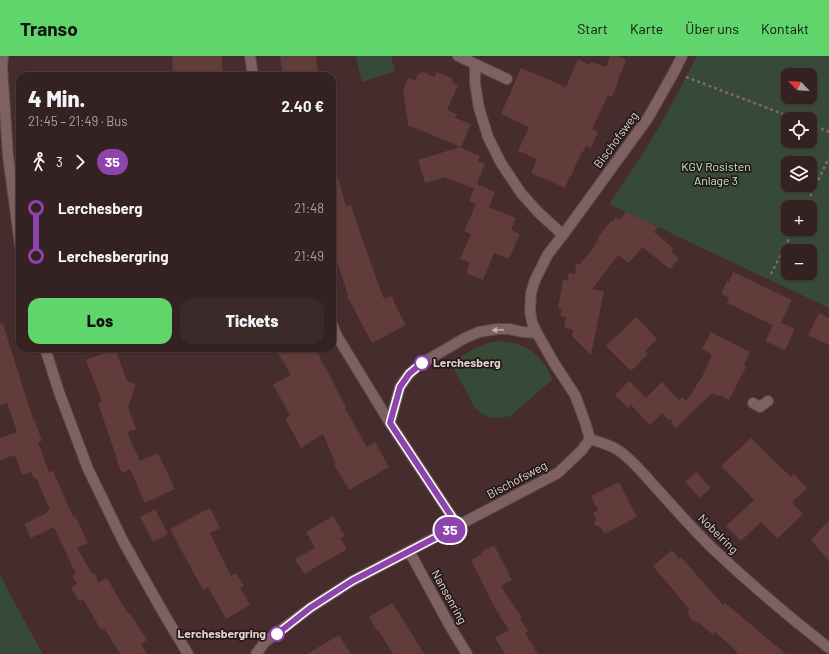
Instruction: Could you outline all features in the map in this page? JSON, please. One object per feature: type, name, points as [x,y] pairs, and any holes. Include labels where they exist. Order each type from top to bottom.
[{"type":"street","points":[[3,56],[2,66],[8,156],[16,215]]},
{"type":"street","points":[[250,56],[252,72]]},
{"type":"street","points":[[458,56],[507,79]]},
{"type":"street","name":"Bischofsweg","points":[[256,654],[265,642],[310,608],[352,581],[558,473],[582,450],[590,439],[575,395],[554,363],[532,322],[530,311],[531,293],[548,254],[648,118],[682,56]]},
{"type":"street","points":[[476,64],[474,83],[479,108],[488,137],[501,163],[521,193],[538,212],[563,235]]},
{"type":"street","points":[[390,423],[400,387],[409,374],[422,363],[479,332],[509,329],[537,333]]},
{"type":"street","points":[[336,334],[390,423],[458,526]]},
{"type":"street","points":[[46,352],[59,392],[88,469],[124,543],[188,654]]},
{"type":"street","points":[[753,403],[760,407],[768,401]]},
{"type":"street","name":"Nobelring","points":[[590,439],[618,450],[632,461],[710,546],[776,606],[829,648]]},
{"type":"street","name":"Nansenring","points":[[409,551],[450,628],[467,654]]},
{"type":"path","points":[[674,72],[781,113]]},
{"type":"path","points":[[817,127],[829,132]]},
{"type":"path","points":[[808,200],[829,158]]},
{"type":"path","points":[[771,274],[790,236]]},
{"type":"green space","points":[[356,56],[391,56],[395,71],[362,82]]},
{"type":"green space","name":"KGV Rosisten Anlage 3","points":[[697,56],[829,56],[829,308],[609,204],[645,150],[667,113]]},
{"type":"green space","points":[[500,341],[513,343],[530,350],[540,358],[552,380],[510,416],[491,418],[482,414],[475,408],[451,363],[476,348],[488,343]]},
{"type":"green space","points":[[0,574],[14,602],[43,654],[0,654]]},
{"type":"building","points":[[172,56],[222,56],[223,72],[173,72]]},
{"type":"building","points":[[280,56],[316,56],[318,72],[282,72]]},
{"type":"building","points":[[610,56],[617,56],[626,60],[612,97],[608,95],[592,129],[598,132],[591,148],[586,145],[583,152],[582,151],[565,188],[531,173],[537,159],[518,151],[529,127],[501,114],[521,68],[566,87],[578,59],[590,65],[591,62],[606,67]]},
{"type":"building","points":[[421,71],[434,77],[437,72],[453,79],[452,82],[458,85],[447,110],[457,114],[455,118],[471,124],[461,147],[408,125],[403,90],[408,78],[415,81],[418,73],[420,74]]},
{"type":"building","points":[[460,147],[480,156],[478,161],[485,164],[477,184],[495,192],[489,207],[516,218],[511,230],[520,234],[509,259],[494,253],[483,280],[466,273],[470,263],[460,259],[471,234],[464,231],[476,204],[469,201],[474,189],[445,177],[425,183],[418,160]]},
{"type":"building","points":[[336,171],[346,206],[351,205],[384,299],[392,296],[406,325],[372,343],[347,296],[348,295],[336,258]]},
{"type":"building","points":[[626,212],[658,227],[654,232],[674,249],[671,252],[679,258],[670,269],[642,247],[629,263],[618,255],[592,289],[604,291],[591,355],[572,336],[573,330],[564,327],[566,317],[560,316],[562,309],[558,308],[563,280],[567,280],[569,273],[575,274],[576,264],[579,265],[593,248],[599,238],[598,237],[611,221],[612,222],[616,217],[619,220]]},
{"type":"building","points":[[733,272],[792,300],[781,323],[795,329],[785,350],[765,341],[773,325],[727,303],[729,298],[721,294],[727,281],[729,282]]},
{"type":"building","points":[[819,313],[829,318],[829,345],[808,335]]},
{"type":"building","points":[[636,317],[657,339],[645,351],[648,354],[631,371],[606,346]]},
{"type":"building","points":[[0,324],[3,324],[34,422],[35,421],[42,441],[38,442],[49,472],[53,471],[73,517],[75,516],[88,543],[77,548],[93,575],[95,573],[98,583],[107,578],[128,614],[130,613],[147,640],[141,644],[147,654],[120,654],[104,628],[101,630],[83,599],[79,601],[71,587],[77,584],[72,576],[76,574],[54,527],[31,538],[24,524],[47,513],[46,512],[50,510],[36,478],[34,479],[31,472],[22,475],[15,455],[0,460],[0,438],[17,432],[7,403],[0,406]]},
{"type":"building","points":[[711,332],[750,352],[744,365],[746,367],[729,400],[712,393],[676,428],[671,424],[673,420],[672,419],[670,421],[662,413],[650,425],[631,405],[628,408],[615,395],[629,381],[646,398],[662,382],[679,400],[682,397],[686,401],[702,377],[712,355],[702,349]]},
{"type":"building","points":[[107,352],[116,352],[127,381],[136,384],[128,407],[136,429],[127,432],[140,461],[158,453],[175,489],[145,503],[130,469],[122,473],[98,403],[102,402],[86,360]]},
{"type":"building","points":[[277,352],[317,352],[346,407],[345,408],[367,447],[375,442],[389,467],[349,490],[334,465],[336,464],[323,434],[301,448],[285,418],[290,416],[273,384],[291,375]]},
{"type":"building","points":[[751,438],[791,477],[794,474],[807,488],[792,502],[803,514],[777,539],[761,522],[741,541],[726,526],[754,500],[721,466]]},
{"type":"building","points":[[696,472],[711,488],[699,498],[685,482]]},
{"type":"building","points":[[619,482],[637,517],[604,534],[601,527],[594,525],[596,519],[593,513],[598,510],[591,496]]},
{"type":"building","points":[[210,508],[220,528],[210,533],[231,576],[236,573],[244,586],[240,588],[250,605],[226,619],[208,587],[203,590],[170,529]]},
{"type":"building","points":[[155,509],[168,534],[153,542],[140,517]]},
{"type":"building","points":[[333,516],[345,536],[340,538],[347,549],[304,574],[295,559],[315,548],[306,532]]},
{"type":"building","points":[[829,520],[829,561],[811,540]]},
{"type":"building","points":[[494,545],[512,580],[501,586],[522,618],[520,619],[528,631],[525,633],[538,654],[505,654],[495,638],[509,630],[496,610],[471,560],[482,554],[481,552]]},
{"type":"building","points":[[672,550],[679,559],[681,557],[723,605],[725,603],[786,654],[738,654],[715,632],[713,635],[698,622],[692,621],[687,612],[690,610],[653,566]]},
{"type":"building","points":[[392,603],[424,654],[393,654],[378,630],[377,631],[369,617]]},
{"type":"building","points":[[339,635],[351,654],[307,654]]},
{"type":"bus line","name":"35","points":[[277,634],[310,608],[352,581],[458,526],[390,423],[400,387],[409,374],[422,363]]},
{"type":"place","name":"Lerchesberg","points":[[422,363]]},
{"type":"place","name":"Lerchesbergring","points":[[277,634]]}]
